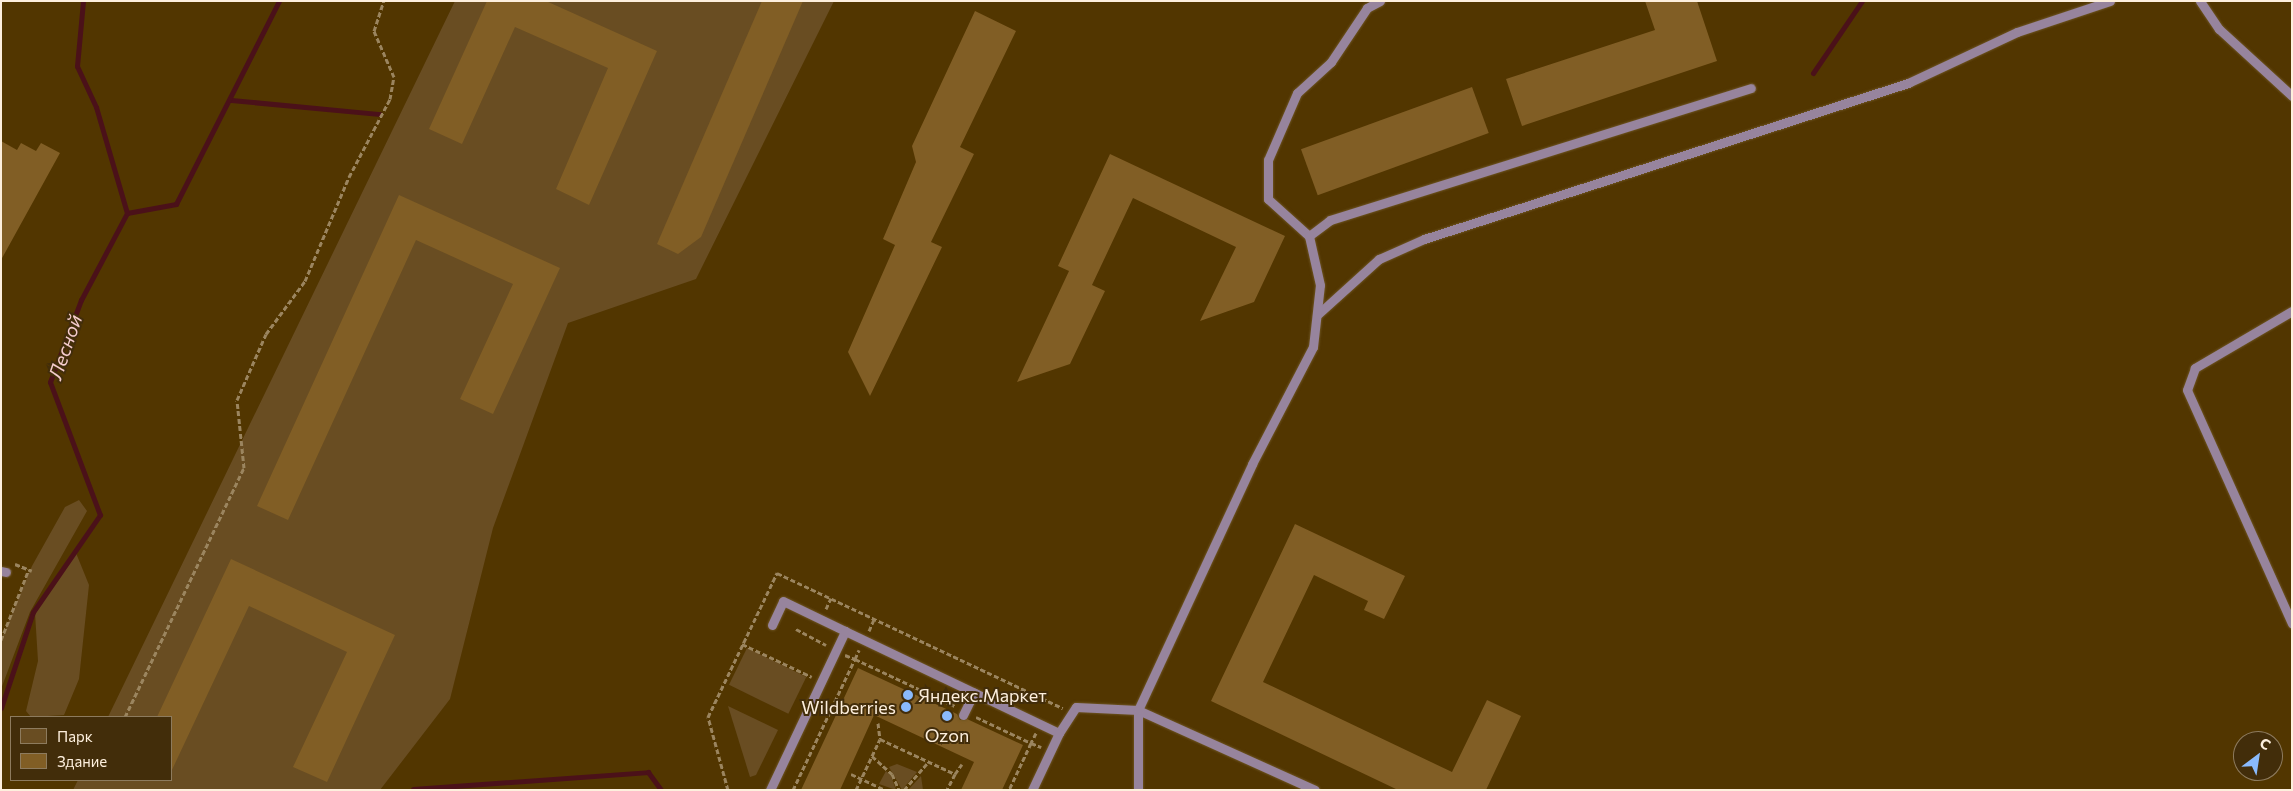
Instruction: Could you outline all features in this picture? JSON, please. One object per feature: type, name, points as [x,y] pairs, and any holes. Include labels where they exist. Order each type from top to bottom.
[{"type":"lane","points":[[1138,790],[1138,710],[1252,464],[1312,347],[1320,285],[1309,236],[1268,199],[1268,160],[1297,93],[1331,62],[1366,8],[1380,1]]},
{"type":"lane","points":[[1316,314],[1379,259],[1424,239],[1899,86],[2017,32],[2110,1]]},
{"type":"lane","points":[[2200,1],[2219,29],[2292,96]]},
{"type":"lane","points":[[1309,236],[1330,220],[1751,88]]},
{"type":"lane","points":[[2292,311],[2201,363],[2187,390],[2292,624]]},
{"type":"lane","points":[[772,625],[783,601],[1060,733]]},
{"type":"lane","points":[[770,790],[845,631]]},
{"type":"lane","points":[[964,713],[974,692]]},
{"type":"lane","points":[[1032,790],[1071,712],[1076,707],[1138,710],[1316,790]]},
{"type":"path","points":[[126,716],[244,468],[237,400],[266,334],[304,281],[349,177],[390,99],[394,77],[374,31],[384,1]]},
{"type":"path","points":[[1,640],[29,569]]},
{"type":"path","points":[[728,790],[708,717],[777,573],[1071,712]]},
{"type":"path","points":[[796,629],[836,650]]},
{"type":"path","points":[[742,644],[821,682]]},
{"type":"path","points":[[793,790],[855,659],[964,713],[1050,752]]},
{"type":"path","points":[[856,790],[880,740],[878,722]]},
{"type":"path","points":[[1009,790],[1040,724]]},
{"type":"path","points":[[880,740],[954,774]]},
{"type":"path","points":[[872,756],[892,774],[900,790]]},
{"type":"path","points":[[904,790],[928,762]]},
{"type":"path","points":[[947,790],[954,774],[962,764]]},
{"type":"path","points":[[851,774],[885,790]]},
{"type":"green space","points":[[455,1],[834,1],[696,279],[568,323],[493,528],[450,699],[380,790],[73,790],[78,781],[172,781],[172,716],[108,716]]},
{"type":"green space","points":[[79,500],[87,511],[30,612],[1,689],[1,639],[32,566],[65,507]]},
{"type":"green space","points":[[76,553],[89,585],[79,679],[64,715],[30,716],[26,711],[38,661],[35,613]]},
{"type":"green space","points":[[747,648],[806,677],[788,714],[729,685]]},
{"type":"green space","points":[[728,706],[778,730],[756,775],[750,777]]},
{"type":"green space","points":[[897,764],[917,772],[902,790],[889,767]]},
{"type":"green space","points":[[886,771],[891,776],[896,790],[879,784]]},
{"type":"green space","points":[[921,776],[923,790],[908,790]]},
{"type":"building","points":[[487,1],[546,1],[657,51],[589,205],[556,189],[608,68],[515,27],[462,144],[429,129]]},
{"type":"building","points":[[762,1],[803,1],[701,237],[678,254],[657,244]]},
{"type":"building","points":[[1645,1],[1697,1],[1717,61],[1522,126],[1506,79],[1655,30]]},
{"type":"building","points":[[975,11],[1016,31],[960,147],[974,154],[931,242],[942,247],[870,396],[848,352],[895,245],[883,239],[916,162],[912,146]]},
{"type":"building","points":[[1472,87],[1489,133],[1318,195],[1301,149]]},
{"type":"building","points":[[1,141],[17,150],[21,143],[36,151],[41,143],[60,153],[1,260]]},
{"type":"building","points":[[1110,154],[1285,236],[1254,302],[1200,321],[1236,247],[1133,198],[1092,285],[1105,291],[1070,364],[1017,382],[1069,271],[1058,266]]},
{"type":"building","points":[[399,195],[560,268],[493,414],[460,399],[513,284],[416,240],[288,520],[257,506]]},
{"type":"building","points":[[1295,524],[1405,576],[1384,619],[1364,610],[1368,601],[1314,575],[1263,682],[1452,772],[1487,700],[1521,716],[1486,790],[1398,790],[1211,701]]},
{"type":"building","points":[[231,559],[395,635],[327,782],[293,767],[347,652],[249,606],[172,770],[172,716],[157,716]]},
{"type":"building","points":[[858,668],[957,714],[960,720],[967,719],[1023,745],[1002,790],[961,790],[974,762],[874,715],[840,790],[801,790]]},
{"type":"waterway","name":"Лесной","points":[[1,708],[33,612],[100,515],[50,382],[81,300],[127,213],[96,107],[77,66],[83,1]]},
{"type":"waterway","points":[[127,213],[176,204],[279,1]]},
{"type":"waterway","points":[[1813,73],[1862,1]]},
{"type":"waterway","points":[[231,100],[380,114]]},
{"type":"waterway","points":[[413,789],[648,772],[661,790]]},
{"type":"place","name":"Яндекс.Маркет","points":[[908,695]]},
{"type":"place","name":"Wildberries","points":[[906,707]]},
{"type":"place","name":"Ozon","points":[[947,716]]}]
